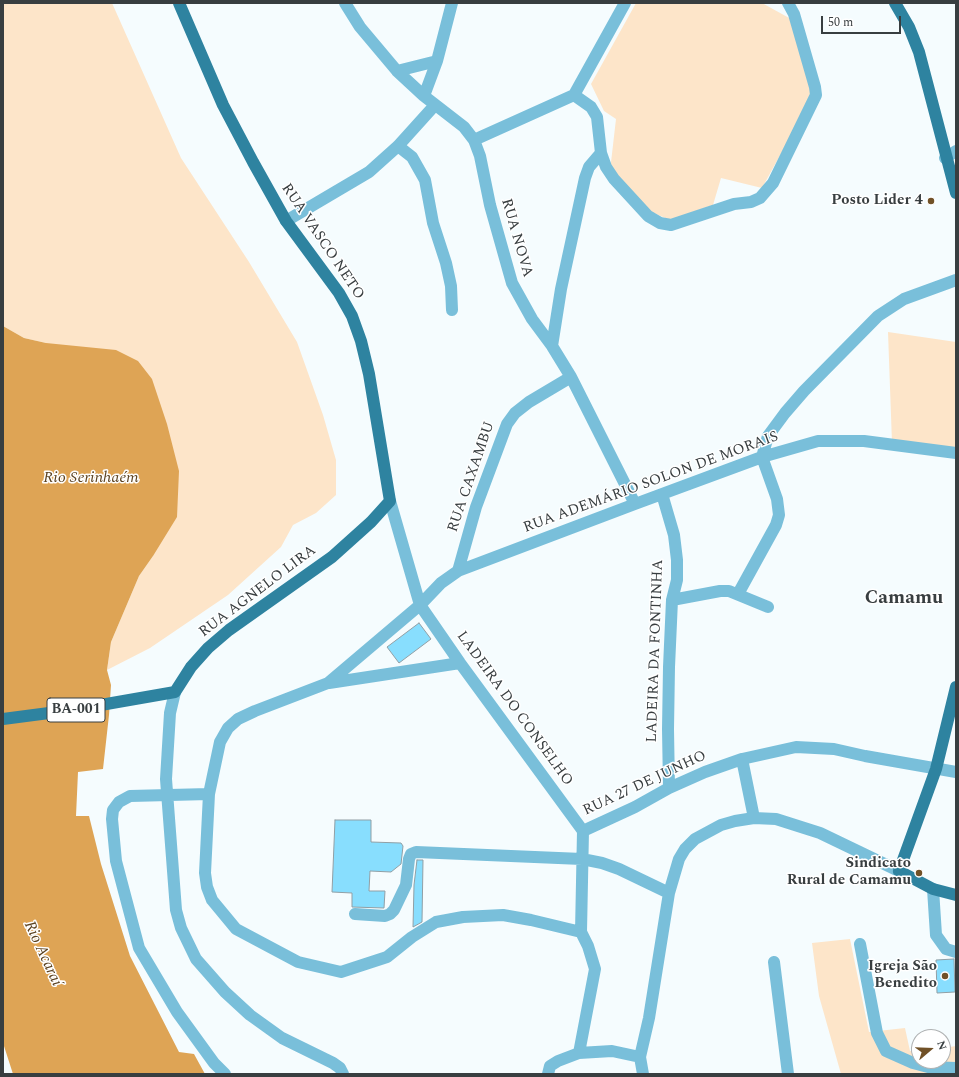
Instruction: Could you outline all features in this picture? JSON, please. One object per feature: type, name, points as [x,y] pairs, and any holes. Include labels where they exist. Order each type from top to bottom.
[{"type":"main road","name":"RUA VASCO NETO","points":[[179,3],[223,105],[286,221],[339,293],[352,316],[361,341],[369,374],[390,501]]},
{"type":"main road","points":[[895,3],[909,27],[919,52],[945,158],[956,194]]},
{"type":"main road","name":"RUA AGNELO LIRA","points":[[175,692],[191,668],[208,648],[229,630],[332,557],[371,522],[390,501]]},
{"type":"main road","points":[[956,687],[936,769],[899,871],[933,888],[956,895]]},
{"type":"main road","name":"BA-001","points":[[3,719],[72,710],[148,695],[175,692]]},
{"type":"street","name":"RUA NOVA","points":[[345,3],[360,27],[397,71],[424,96],[464,127],[474,140],[480,156],[490,205],[512,283],[532,319],[552,346],[571,377],[635,504]]},
{"type":"street","points":[[424,96],[437,61],[452,3]]},
{"type":"street","points":[[474,140],[574,95],[625,3]]},
{"type":"street","points":[[574,95],[591,107],[597,117],[601,153],[606,167],[614,179],[648,216],[660,223],[671,225],[734,204],[751,202],[760,198],[773,183],[816,95],[794,14],[789,3]]},
{"type":"street","points":[[397,71],[437,61]]},
{"type":"street","points":[[286,221],[369,172],[398,146],[435,105]]},
{"type":"street","points":[[398,146],[412,157],[424,180],[432,223],[446,263],[451,286],[452,310]]},
{"type":"street","points":[[945,158],[956,151]]},
{"type":"street","points":[[552,346],[561,289],[585,178],[589,167],[601,153]]},
{"type":"street","points":[[738,594],[776,524],[779,515],[777,499],[762,457],[768,436],[785,413],[878,316],[904,299],[956,280]]},
{"type":"street","name":"RUA CAXAMBU","points":[[458,571],[476,507],[507,424],[515,413],[529,402],[571,377]]},
{"type":"street","name":"RUA ADEMÁRIO SOLON DE MORAIS","points":[[328,683],[420,605],[441,583],[458,571],[762,457],[818,442],[850,440],[956,453]]},
{"type":"street","name":"LADEIRA DA FONTINHA","points":[[662,494],[674,535],[677,560],[677,580],[672,600],[668,729],[669,788]]},
{"type":"street","name":"RUA VASCO NETO","points":[[390,501],[420,605]]},
{"type":"street","points":[[672,600],[720,591],[738,594],[768,607]]},
{"type":"street","name":"LADEIRA DO CONSELHO","points":[[420,605],[460,663],[583,831]]},
{"type":"street","points":[[460,663],[328,683],[255,711],[238,719],[228,728],[220,742],[210,794],[205,855],[207,887],[212,900],[219,911],[236,929],[298,962],[341,972],[387,957],[412,937],[436,922],[463,916],[503,915],[581,932]]},
{"type":"street","name":"RUA AGNELO LIRA","points":[[175,692],[170,713],[166,779],[176,910],[181,928],[196,959],[225,992],[266,1028],[282,1038],[333,1063],[340,1068],[343,1074]]},
{"type":"street","name":"RUA 27 DE JUNHO","points":[[583,831],[635,807],[669,788],[705,772],[742,759],[796,747],[812,746],[956,772]]},
{"type":"street","points":[[742,759],[754,818]]},
{"type":"street","points":[[210,794],[130,796],[119,802],[113,810],[112,820],[116,861],[139,948],[177,1012],[214,1063],[225,1074]]},
{"type":"street","points":[[643,1074],[640,1057],[649,1018],[669,893],[679,859],[685,849],[695,840],[721,825],[735,821],[754,818],[776,819],[820,833],[899,871]]},
{"type":"street","points":[[579,1053],[595,969],[588,946],[581,932],[583,831]]},
{"type":"street","points":[[355,914],[385,916],[394,910],[406,885],[411,854],[416,852],[582,860],[602,863],[620,869],[669,893]]},
{"type":"street","points":[[933,888],[936,935],[946,949],[956,952]]},
{"type":"street","points":[[860,944],[877,1033],[886,1051],[913,1063],[928,1067],[956,1068]]},
{"type":"street","points":[[774,962],[788,1074]]},
{"type":"street","points":[[548,1074],[550,1066],[558,1061],[579,1053],[612,1051],[640,1057]]},
{"type":"shaded area","points":[[3,3],[112,3],[181,158],[249,262],[297,342],[323,415],[336,460],[336,495],[316,513],[293,525],[281,547],[228,595],[150,648],[107,670],[111,642],[139,576],[153,556],[46,343],[24,338],[3,326]]},
{"type":"shaded area","points":[[636,3],[762,3],[791,19],[812,97],[762,188],[721,178],[713,205],[670,220],[649,211],[610,171],[616,119],[604,111],[591,84]]},
{"type":"shaded area","points":[[888,332],[956,342],[956,452],[892,443]]},
{"type":"shaded area","points":[[850,939],[869,1032],[905,1028],[911,1051],[911,1069],[951,1069],[951,1047],[956,1046],[956,1074],[841,1074],[819,996],[812,943]]},
{"type":"water","name":"Rio Serinhaém","points":[[3,326],[24,338],[46,343],[116,350],[138,361],[152,379],[167,424],[179,471],[177,517],[139,576],[111,642],[107,670],[111,685],[103,769],[78,772],[76,816],[89,816],[101,864],[130,956],[179,1052],[194,1054],[205,1074],[13,1074],[3,1043]]},
{"type":"building","points":[[419,623],[431,639],[399,663],[387,647]]},
{"type":"building","points":[[335,820],[371,820],[371,842],[401,843],[403,846],[401,864],[391,872],[370,871],[369,891],[385,891],[384,908],[352,907],[352,893],[332,892]]},
{"type":"building","points":[[417,860],[423,860],[422,922],[413,927],[414,885]]},
{"type":"building","name":"Igreja São Benedito","points":[[954,959],[955,992],[937,993],[936,960]]},
{"type":"place","name":"Posto Lider 4","points":[[931,201]]},
{"type":"place","name":"Sindicato Rural de Camamu","points":[[919,873]]},
{"type":"place","name":"Igreja São Benedito","points":[[945,976]]},
{"type":"district","name":"Camamu","points":[[904,599]]},
{"type":"water label","name":"Rio Acaraí","points":[[42,954]]}]
